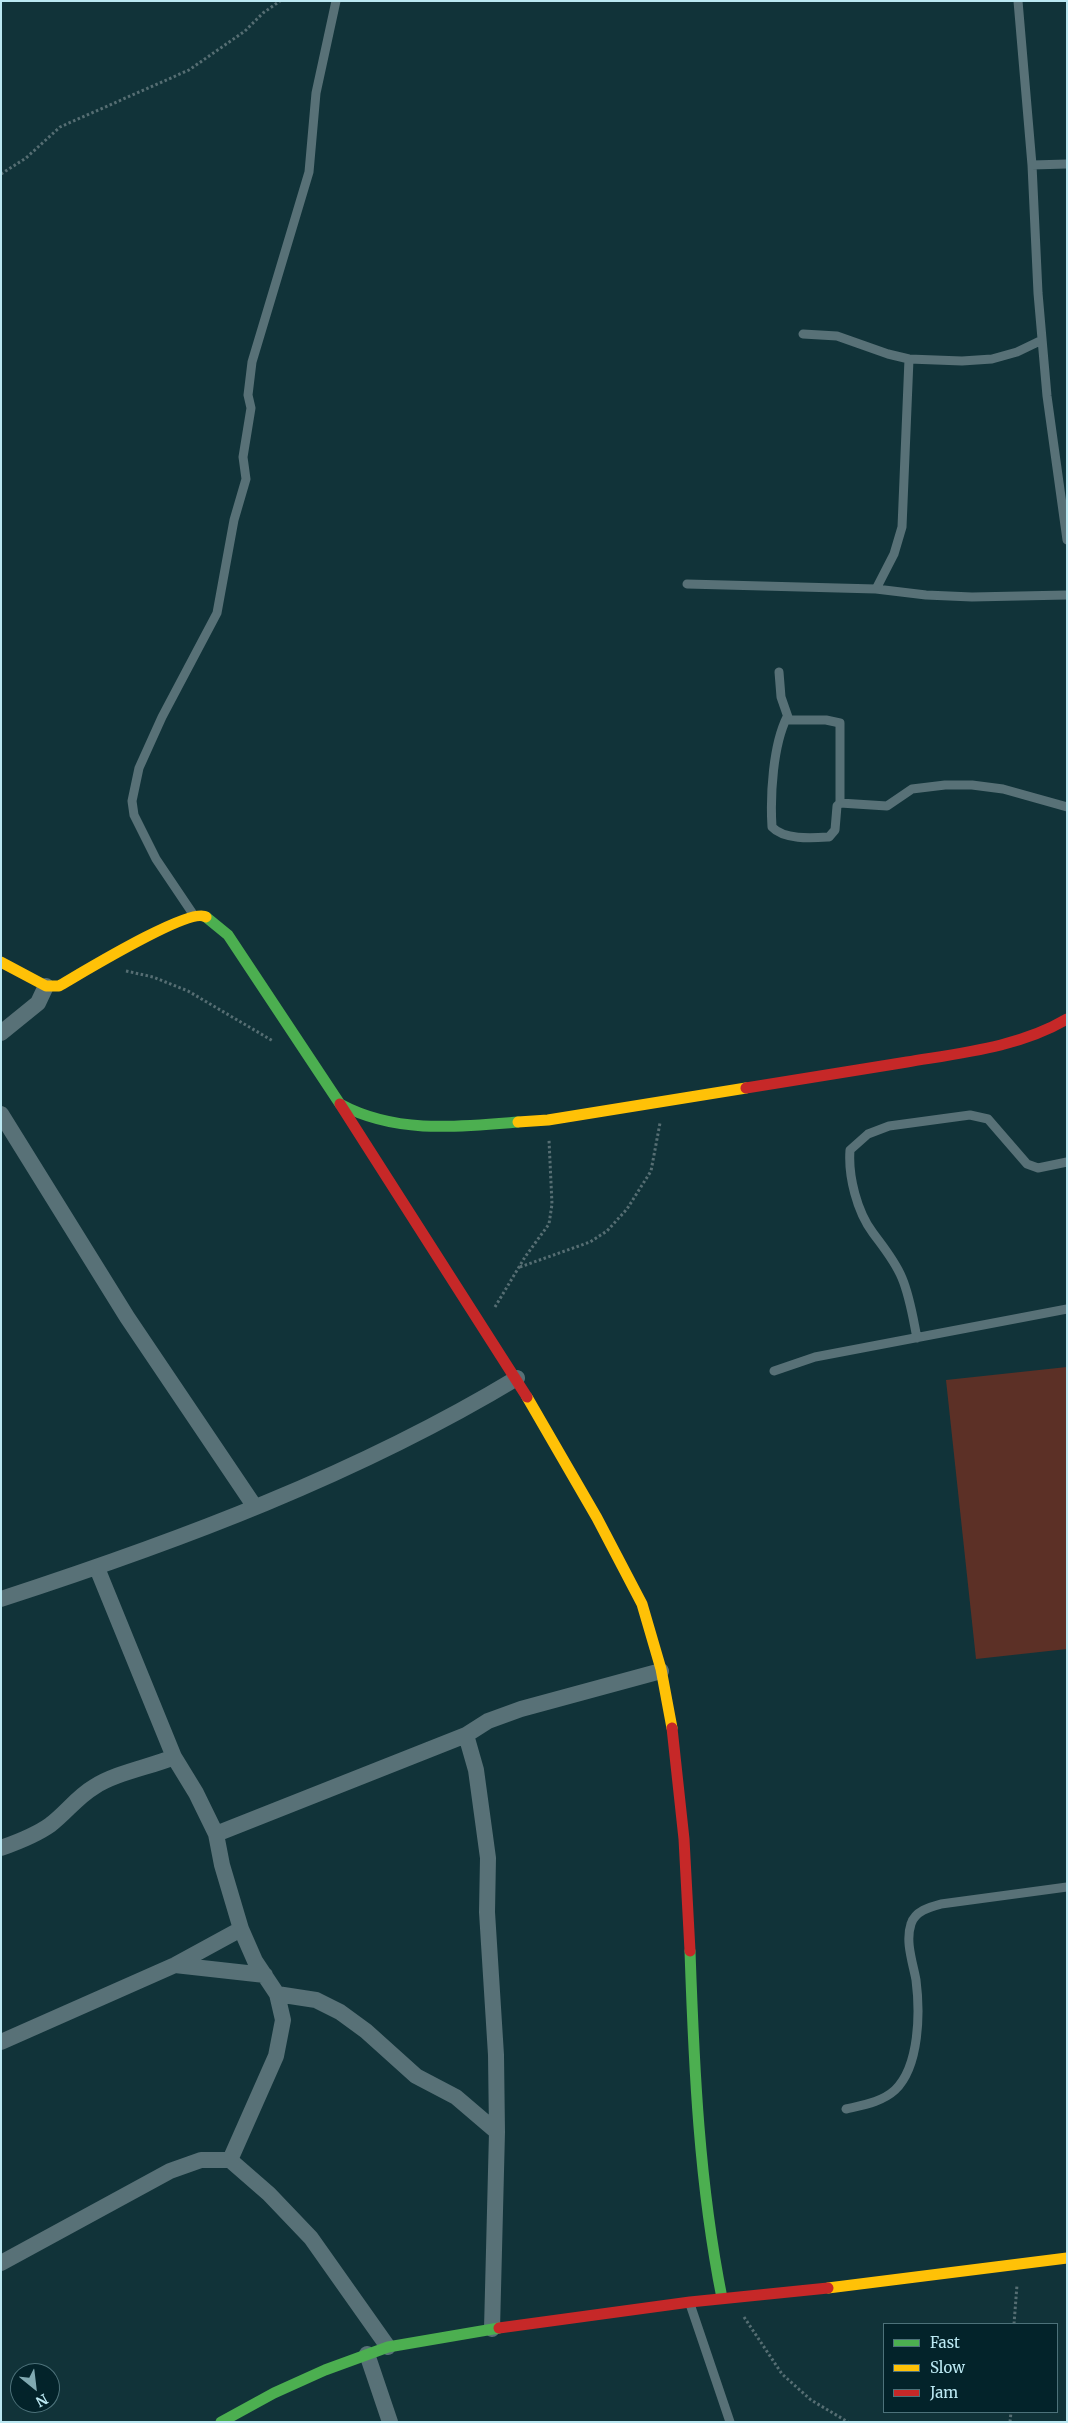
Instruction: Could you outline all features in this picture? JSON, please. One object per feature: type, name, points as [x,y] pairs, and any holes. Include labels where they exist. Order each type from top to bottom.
[{"type":"street","points":[[1,962],[46,986],[59,986],[142,939],[194,915],[204,915],[228,935],[517,1378],[628,1576],[645,1610],[661,1671],[676,1751],[688,1875],[698,2126],[706,2211],[727,2298]]},
{"type":"street","points":[[1,1033],[38,1003],[46,986]]},
{"type":"street","points":[[340,1104],[360,1114],[423,1128],[548,1120],[931,1058],[1020,1041],[1047,1031],[1067,1019]]},
{"type":"street","points":[[1,1114],[127,1317],[255,1507]]},
{"type":"street","points":[[1,1599],[97,1568],[255,1507],[434,1426],[517,1378]]},
{"type":"street","points":[[97,1568],[174,1757],[196,1793],[216,1834],[222,1865],[241,1929],[255,1961],[277,1994],[283,2020],[276,2056],[230,2160]]},
{"type":"street","points":[[216,1834],[466,1736],[488,1721],[521,1709],[661,1671]]},
{"type":"street","points":[[466,1736],[476,1770],[488,1858],[487,1912],[496,2055],[497,2132],[492,2329]]},
{"type":"street","points":[[1,1848],[37,1833],[63,1814],[80,1797],[106,1780],[174,1757]]},
{"type":"street","points":[[1,2042],[175,1965],[241,1929]]},
{"type":"street","points":[[175,1965],[265,1975]]},
{"type":"street","points":[[277,1994],[316,2000],[340,2012],[366,2031],[416,2076],[456,2097],[497,2132]]},
{"type":"street","points":[[1,2263],[170,2170],[201,2160],[230,2160],[269,2194],[311,2238],[388,2347]]},
{"type":"street","points":[[221,2422],[234,2418],[274,2393],[317,2374],[388,2347],[492,2329],[690,2302],[879,2283],[1067,2258]]},
{"type":"street","points":[[367,2354],[390,2422]]},
{"type":"lane","points":[[194,915],[156,859],[134,815],[132,801],[140,768],[162,717],[217,613],[234,520],[246,479],[243,457],[251,408],[248,395],[252,362],[309,172],[316,93],[336,1]]},
{"type":"lane","points":[[1018,1],[1032,165],[1047,396],[1067,540]]},
{"type":"lane","points":[[1032,165],[1067,164]]},
{"type":"lane","points":[[803,334],[836,336],[888,354],[909,358],[962,361],[992,359],[1017,352],[1042,340]]},
{"type":"lane","points":[[876,589],[894,554],[902,527],[909,358]]},
{"type":"lane","points":[[687,584],[876,589],[963,596],[1067,595]]},
{"type":"lane","points":[[779,672],[781,696],[787,717],[792,721],[826,720],[840,723],[840,803],[837,806],[835,830],[829,837],[794,836],[777,832],[772,827],[772,796],[780,735],[787,717]]},
{"type":"lane","points":[[840,803],[887,806],[912,789],[945,785],[972,785],[1003,789],[1067,807]]},
{"type":"lane","points":[[918,1338],[903,1280],[889,1252],[872,1233],[863,1217],[849,1164],[850,1150],[868,1134],[889,1126],[970,1114],[988,1119],[1027,1164],[1038,1168],[1067,1162]]},
{"type":"lane","points":[[774,1371],[815,1357],[1067,1309]]},
{"type":"lane","points":[[846,2109],[878,2100],[896,2089],[908,2069],[916,2043],[917,2014],[916,1982],[909,1942],[911,1922],[923,1910],[941,1904],[1067,1887]]},
{"type":"lane","points":[[690,2302],[730,2422]]},
{"type":"path","points":[[1,174],[26,158],[60,127],[189,70],[245,31],[263,13],[280,1]]},
{"type":"path","points":[[102,963],[153,977],[188,991],[265,1037],[306,1055]]},
{"type":"path","points":[[520,1267],[590,1242],[607,1231],[651,1171],[660,1125],[671,1100]]},
{"type":"path","points":[[485,1327],[498,1302],[549,1224],[552,1204],[548,1120]]},
{"type":"path","points":[[1014,2323],[1018,2266]]},
{"type":"path","points":[[727,2298],[782,2374],[811,2400],[848,2422]]},
{"type":"shaded area","points":[[1067,1367],[1067,1649],[976,1659],[946,1380]]},
{"type":"traffic: fast","points":[[206,917],[228,935],[340,1104],[361,1114],[405,1124],[473,1126],[518,1122]]},
{"type":"traffic: fast","points":[[690,1951],[693,2038],[703,2169],[714,2255],[722,2298]]},
{"type":"traffic: fast","points":[[221,2422],[274,2393],[325,2370],[388,2347],[499,2328]]},
{"type":"traffic: slow","points":[[1,962],[46,986],[59,986],[158,931],[196,917],[206,917]]},
{"type":"traffic: slow","points":[[518,1122],[548,1120],[746,1088]]},
{"type":"traffic: slow","points":[[527,1397],[597,1518],[642,1604],[661,1669],[672,1728]]},
{"type":"traffic: slow","points":[[828,2288],[1067,2258]]},
{"type":"traffic: jam","points":[[746,1088],[990,1048],[1049,1029],[1067,1019]]},
{"type":"traffic: jam","points":[[340,1104],[527,1397]]},
{"type":"traffic: jam","points":[[672,1728],[684,1839],[690,1951]]},
{"type":"traffic: jam","points":[[499,2328],[690,2302],[828,2288]]}]
